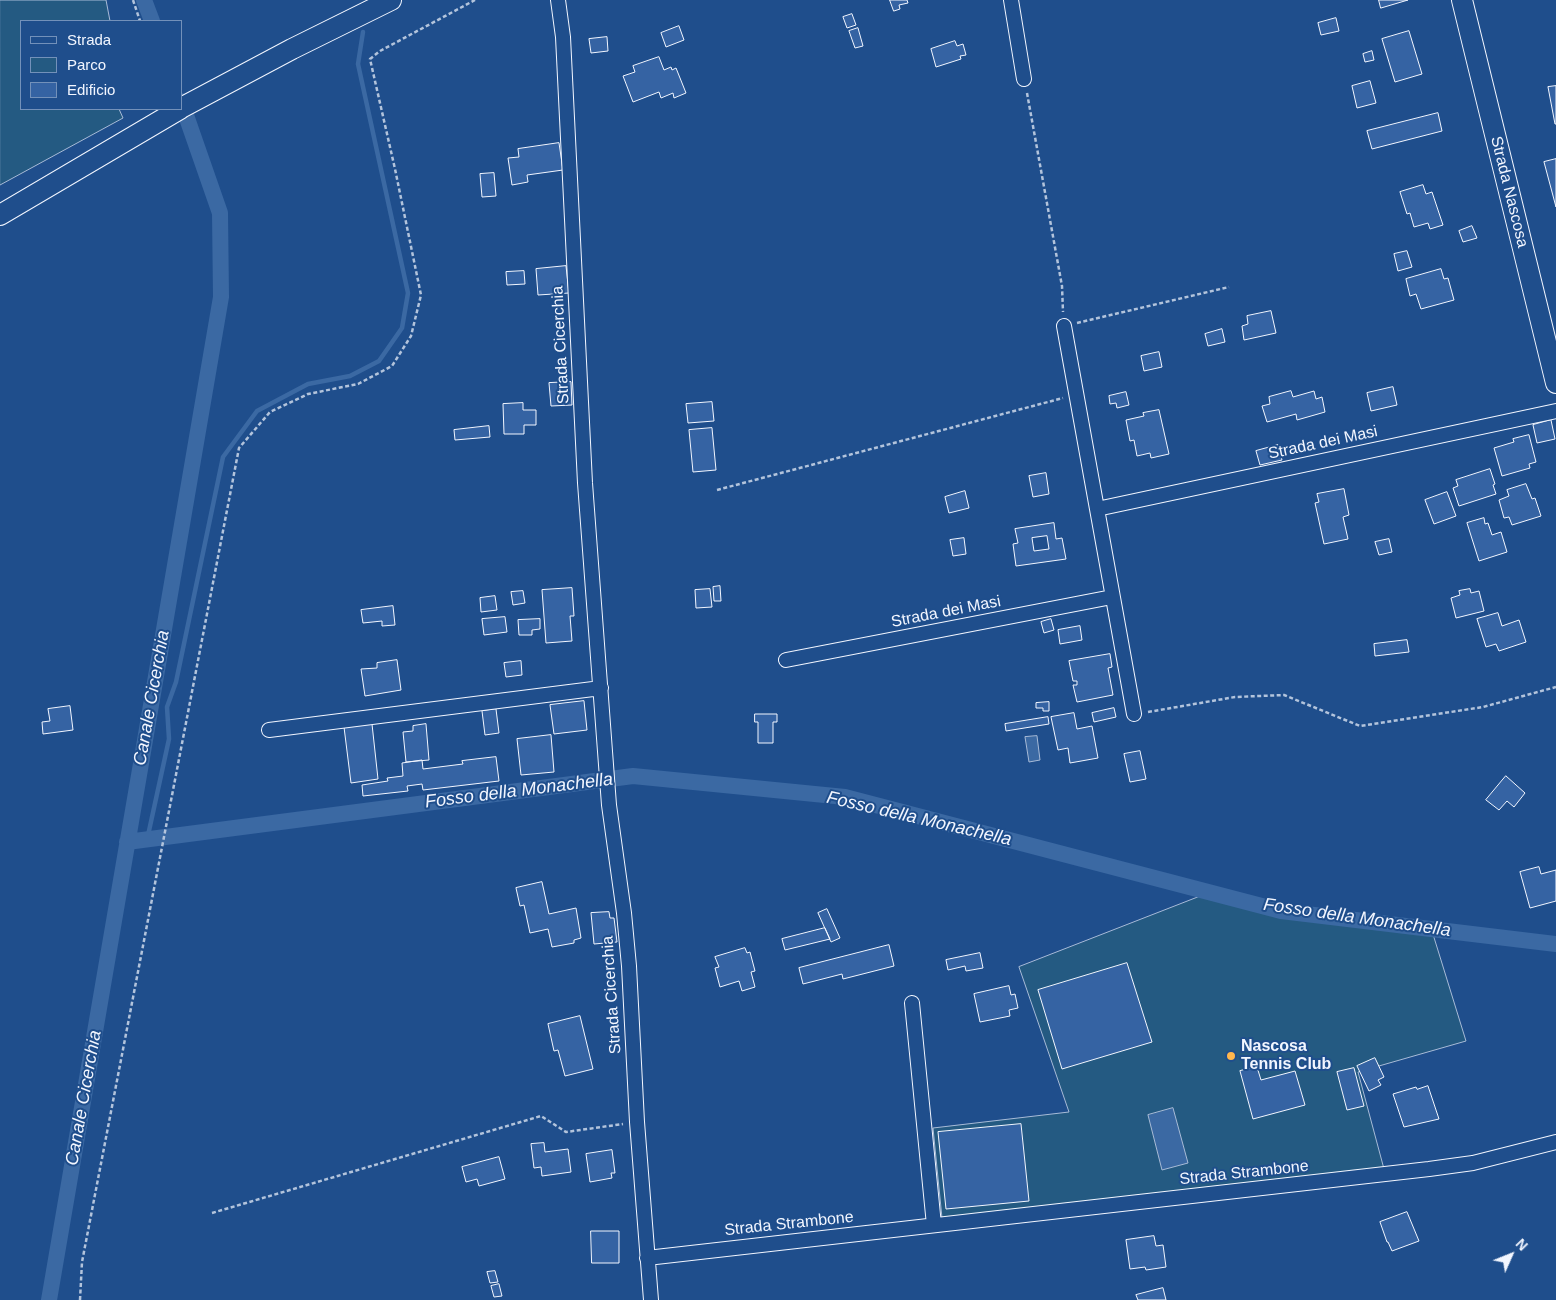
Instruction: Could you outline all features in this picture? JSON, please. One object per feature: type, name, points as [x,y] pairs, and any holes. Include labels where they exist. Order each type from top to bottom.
[{"type":"main road","points":[[182,108],[391,0]]},
{"type":"main road","name":"Strada Nascosa","points":[[1462,0],[1556,383]]},
{"type":"main road","points":[[0,214],[176,111]]},
{"type":"street","name":"Strada Cicerchia","points":[[558,0],[563,37],[585,483],[609,804],[628,950],[637,1122],[650,1300]]},
{"type":"street","points":[[1011,0],[1024,79]]},
{"type":"street","points":[[1064,326],[1134,714]]},
{"type":"street","name":"Strada dei Masi","points":[[1097,509],[1556,411]]},
{"type":"street","name":"Strada dei Masi","points":[[786,660],[1112,597]]},
{"type":"street","points":[[269,730],[601,688]]},
{"type":"street","points":[[912,1003],[934,1225]]},
{"type":"street","name":"Strada Strambone","points":[[647,1258],[1454,1166],[1556,1142]]},
{"type":"path","points":[[133,0],[140,20]]},
{"type":"path","points":[[80,1300],[82,1262],[239,448],[270,412],[308,394],[358,384],[392,366],[411,336],[421,295],[394,160],[370,59],[380,51],[475,0]]},
{"type":"path","points":[[1024,79],[1062,286],[1064,326],[1229,287]]},
{"type":"path","points":[[717,490],[1076,395]]},
{"type":"path","points":[[1134,714],[1235,697],[1284,695],[1360,726],[1483,707],[1556,687]]},
{"type":"path","points":[[212,1213],[540,1116],[566,1132],[637,1122]]},
{"type":"green space","points":[[0,0],[106,0],[110,20],[20,20],[20,110],[119,110],[123,118],[0,185]]},
{"type":"green space","name":"Nascosa Tennis Club","points":[[1206,894],[1281,914],[1432,931],[1466,1041],[1358,1072],[1384,1169],[942,1218],[933,1128],[1069,1112],[1019,967]]},
{"type":"shaded area","points":[[1037,736],[1040,760],[1029,762],[1025,737]]},
{"type":"shaded area","points":[[1173,1108],[1188,1163],[1162,1170],[1148,1115]]},
{"type":"building","points":[[890,0],[907,0],[908,3],[899,5],[900,9],[894,11]]},
{"type":"building","points":[[1379,0],[1408,0],[1381,8]]},
{"type":"building","points":[[852,14],[856,25],[847,28],[843,17]]},
{"type":"building","points":[[1336,18],[1339,31],[1321,35],[1318,23]]},
{"type":"building","points":[[679,26],[684,40],[666,47],[661,33]]},
{"type":"building","points":[[858,28],[863,46],[855,48],[849,31]]},
{"type":"building","points":[[1409,31],[1422,74],[1395,82],[1382,39]]},
{"type":"building","points":[[607,37],[608,51],[591,53],[589,39]]},
{"type":"building","points":[[955,41],[957,46],[963,44],[966,55],[960,56],[961,59],[936,67],[931,49]]},
{"type":"building","points":[[1372,51],[1374,60],[1365,62],[1363,54]]},
{"type":"building","points":[[659,57],[664,70],[671,67],[672,70],[676,68],[686,93],[674,98],[673,93],[661,98],[659,92],[633,102],[623,76],[635,72],[633,66]]},
{"type":"building","points":[[1370,81],[1376,103],[1357,108],[1352,86]]},
{"type":"building","points":[[1556,86],[1556,124],[1555,124],[1548,87]]},
{"type":"building","points":[[1438,113],[1442,131],[1372,149],[1367,131]]},
{"type":"building","points":[[559,143],[563,170],[527,175],[528,182],[512,185],[508,158],[519,157],[518,149]]},
{"type":"building","points":[[1556,159],[1556,207],[1544,162]]},
{"type":"building","points":[[494,173],[496,196],[482,197],[480,174]]},
{"type":"building","points":[[1423,185],[1426,194],[1432,192],[1443,225],[1430,229],[1428,223],[1414,227],[1410,213],[1407,214],[1400,192]]},
{"type":"building","points":[[1472,226],[1477,238],[1463,242],[1459,231]]},
{"type":"building","points":[[1407,251],[1412,267],[1398,271],[1394,254]]},
{"type":"building","points":[[566,266],[569,293],[538,295],[536,269]]},
{"type":"building","points":[[1441,269],[1444,279],[1448,278],[1454,300],[1421,309],[1416,294],[1410,296],[1406,279]]},
{"type":"building","points":[[524,271],[525,284],[507,285],[506,272]]},
{"type":"building","points":[[1271,311],[1276,333],[1244,340],[1242,326],[1248,324],[1247,316]]},
{"type":"building","points":[[1222,329],[1225,342],[1208,346],[1205,334]]},
{"type":"building","points":[[1159,352],[1162,367],[1144,371],[1141,356]]},
{"type":"building","points":[[571,382],[572,405],[551,406],[549,383]]},
{"type":"building","points":[[1393,387],[1397,405],[1371,411],[1367,393]]},
{"type":"building","points":[[1291,391],[1293,397],[1314,391],[1316,399],[1322,397],[1325,412],[1297,420],[1296,414],[1267,422],[1262,406],[1270,404],[1269,397]]},
{"type":"building","points":[[1126,392],[1129,405],[1117,408],[1116,403],[1110,404],[1109,396]]},
{"type":"building","points":[[712,402],[714,421],[688,423],[686,404]]},
{"type":"building","points":[[523,403],[523,410],[536,410],[536,425],[524,425],[524,434],[504,434],[503,404]]},
{"type":"building","points":[[1159,410],[1169,454],[1151,458],[1150,453],[1137,456],[1134,440],[1130,441],[1126,420],[1144,416],[1143,413]]},
{"type":"building","points":[[1551,420],[1555,439],[1537,443],[1533,425]]},
{"type":"building","points":[[489,426],[490,437],[455,440],[454,430]]},
{"type":"building","points":[[712,428],[716,470],[693,472],[689,430]]},
{"type":"building","points":[[1529,435],[1536,462],[1529,464],[1530,468],[1502,476],[1494,448],[1514,442],[1513,439]]},
{"type":"building","points":[[1278,445],[1282,460],[1260,465],[1256,451]]},
{"type":"building","points":[[1490,469],[1496,494],[1459,506],[1453,488],[1458,486],[1456,480]]},
{"type":"building","points":[[1046,473],[1049,494],[1033,497],[1029,476]]},
{"type":"building","points":[[1526,484],[1532,499],[1535,498],[1541,516],[1512,525],[1509,517],[1504,518],[1499,500],[1509,496],[1507,490]]},
{"type":"building","points":[[1344,489],[1349,515],[1343,517],[1348,539],[1324,544],[1315,503],[1319,502],[1317,494]]},
{"type":"building","points":[[965,491],[969,508],[949,513],[945,497]]},
{"type":"building","points":[[1447,492],[1456,516],[1434,524],[1425,500]]},
{"type":"building","points":[[1484,518],[1485,524],[1488,523],[1492,535],[1501,532],[1507,552],[1479,561],[1467,523]]},
{"type":"building","points":[[1054,523],[1056,539],[1062,538],[1066,559],[1016,566],[1013,544],[1018,543],[1015,529]],"holes":[[[1047,536],[1049,549],[1034,551],[1032,538]]]},
{"type":"building","points":[[964,538],[966,554],[953,556],[950,540]]},
{"type":"building","points":[[1389,539],[1392,552],[1379,555],[1375,542]]},
{"type":"building","points":[[720,586],[721,601],[714,601],[713,587]]},
{"type":"building","points":[[572,588],[574,616],[570,616],[572,641],[546,643],[542,590]]},
{"type":"building","points":[[710,589],[712,607],[696,608],[695,590]]},
{"type":"building","points":[[1470,589],[1471,593],[1479,591],[1484,611],[1456,618],[1451,598],[1460,595],[1459,591]]},
{"type":"building","points":[[523,591],[525,603],[513,605],[511,592]]},
{"type":"building","points":[[495,596],[497,610],[481,612],[480,598]]},
{"type":"building","points":[[393,606],[395,625],[382,626],[382,621],[363,623],[361,610]]},
{"type":"building","points":[[1498,613],[1502,626],[1519,620],[1526,642],[1499,651],[1496,644],[1486,647],[1477,619]]},
{"type":"building","points":[[505,617],[507,632],[484,635],[482,619]]},
{"type":"building","points":[[540,619],[540,629],[532,630],[532,635],[519,635],[518,620]]},
{"type":"building","points":[[1051,619],[1054,630],[1044,633],[1041,622]]},
{"type":"building","points":[[1080,626],[1082,640],[1060,644],[1058,630]]},
{"type":"building","points":[[1407,640],[1409,652],[1375,656],[1374,644]]},
{"type":"building","points":[[1110,654],[1112,667],[1108,668],[1113,695],[1077,702],[1073,685],[1077,685],[1077,681],[1073,681],[1069,661]]},
{"type":"building","points":[[397,660],[401,690],[365,696],[361,669],[377,668],[377,663]]},
{"type":"building","points":[[521,661],[522,675],[506,677],[504,663]]},
{"type":"building","points":[[584,701],[587,730],[554,734],[550,705]]},
{"type":"building","points":[[1049,702],[1049,711],[1043,711],[1043,708],[1036,708],[1036,703]]},
{"type":"building","points":[[70,706],[73,730],[43,734],[42,722],[50,721],[48,709]]},
{"type":"building","points":[[1114,708],[1116,717],[1094,722],[1092,713]]},
{"type":"building","points":[[496,709],[499,733],[485,735],[482,711]]},
{"type":"building","points":[[1074,713],[1077,729],[1092,726],[1098,758],[1070,763],[1068,748],[1058,750],[1051,717]]},
{"type":"building","points":[[755,714],[777,714],[777,722],[773,722],[773,743],[758,743],[758,722],[755,722]]},
{"type":"building","points":[[1048,717],[1049,724],[1006,731],[1005,724]]},
{"type":"building","points":[[372,724],[378,779],[351,783],[344,727]]},
{"type":"building","points":[[426,724],[429,760],[406,762],[403,732],[413,731],[413,726]]},
{"type":"building","points":[[551,735],[554,772],[521,775],[517,739]]},
{"type":"building","points":[[1140,751],[1146,779],[1130,782],[1124,754]]},
{"type":"building","points":[[496,757],[499,781],[423,790],[422,784],[407,786],[408,791],[363,796],[362,785],[388,781],[387,778],[403,776],[402,763],[422,760],[423,769],[463,764],[462,761]]},
{"type":"building","points":[[1506,776],[1525,793],[1514,807],[1507,801],[1499,810],[1486,800]]},
{"type":"building","points":[[1539,867],[1541,874],[1556,870],[1556,901],[1530,908],[1520,872]]},
{"type":"building","points":[[542,882],[549,914],[576,908],[581,938],[574,940],[574,943],[552,947],[548,929],[530,933],[524,905],[520,906],[516,888]]},
{"type":"building","points":[[827,909],[840,938],[831,942],[818,913]]},
{"type":"building","points":[[609,912],[610,918],[614,918],[617,942],[594,944],[591,913]]},
{"type":"building","points":[[825,928],[830,939],[785,950],[782,939]]},
{"type":"building","points":[[889,945],[894,966],[843,979],[842,974],[803,984],[799,968]]},
{"type":"building","points":[[745,948],[747,953],[750,952],[755,971],[751,972],[755,987],[742,991],[739,981],[720,987],[715,968],[719,967],[715,957]]},
{"type":"building","points":[[980,953],[983,968],[966,971],[965,966],[948,970],[946,960]]},
{"type":"building","points":[[1127,963],[1152,1042],[1062,1069],[1038,990]]},
{"type":"building","points":[[1009,986],[1011,995],[1015,994],[1018,1008],[1009,1010],[1010,1016],[980,1022],[974,994]]},
{"type":"building","points":[[580,1016],[593,1069],[565,1076],[558,1050],[554,1051],[548,1024]]},
{"type":"building","points":[[1375,1058],[1384,1077],[1378,1080],[1381,1085],[1369,1091],[1357,1066]]},
{"type":"building","points":[[1257,1067],[1261,1080],[1295,1071],[1305,1105],[1253,1119],[1240,1071]]},
{"type":"building","points":[[1354,1068],[1364,1106],[1347,1110],[1337,1072]]},
{"type":"building","points":[[1428,1086],[1439,1119],[1404,1127],[1393,1094],[1416,1087],[1417,1089]]},
{"type":"building","points":[[1021,1124],[1029,1201],[946,1209],[938,1132]]},
{"type":"building","points":[[544,1143],[545,1152],[568,1149],[571,1172],[542,1176],[541,1167],[534,1168],[531,1144]]},
{"type":"building","points":[[612,1150],[615,1173],[611,1173],[612,1178],[590,1182],[586,1154]]},
{"type":"building","points":[[499,1157],[505,1179],[479,1186],[477,1179],[466,1182],[462,1167]]},
{"type":"building","points":[[1407,1212],[1419,1241],[1392,1251],[1380,1222]]},
{"type":"building","points":[[591,1231],[619,1231],[619,1263],[592,1263]]},
{"type":"building","points":[[1154,1236],[1156,1246],[1163,1245],[1166,1267],[1146,1270],[1145,1267],[1130,1269],[1126,1240]]},
{"type":"building","points":[[495,1271],[498,1282],[490,1283],[487,1272]]},
{"type":"building","points":[[499,1284],[502,1296],[494,1297],[491,1286]]},
{"type":"building","points":[[1163,1288],[1166,1300],[1138,1300],[1136,1295]]},
{"type":"waterway","name":"Canale Cicerchia","points":[[144,0],[152,20]]},
{"type":"waterway","points":[[147,840],[169,739],[167,707],[176,682],[223,457],[257,411],[308,384],[350,376],[379,361],[402,328],[408,293],[358,64],[363,32]]},
{"type":"waterway","name":"Canale Cicerchia","points":[[49,1300],[221,297],[220,213],[182,104]]},
{"type":"waterway","name":"Fosso della Monachella","points":[[127,842],[633,776],[845,797],[1281,911],[1556,944]]},
{"type":"place","name":"Nascosa Tennis Club","points":[[1231,1056]]}]
